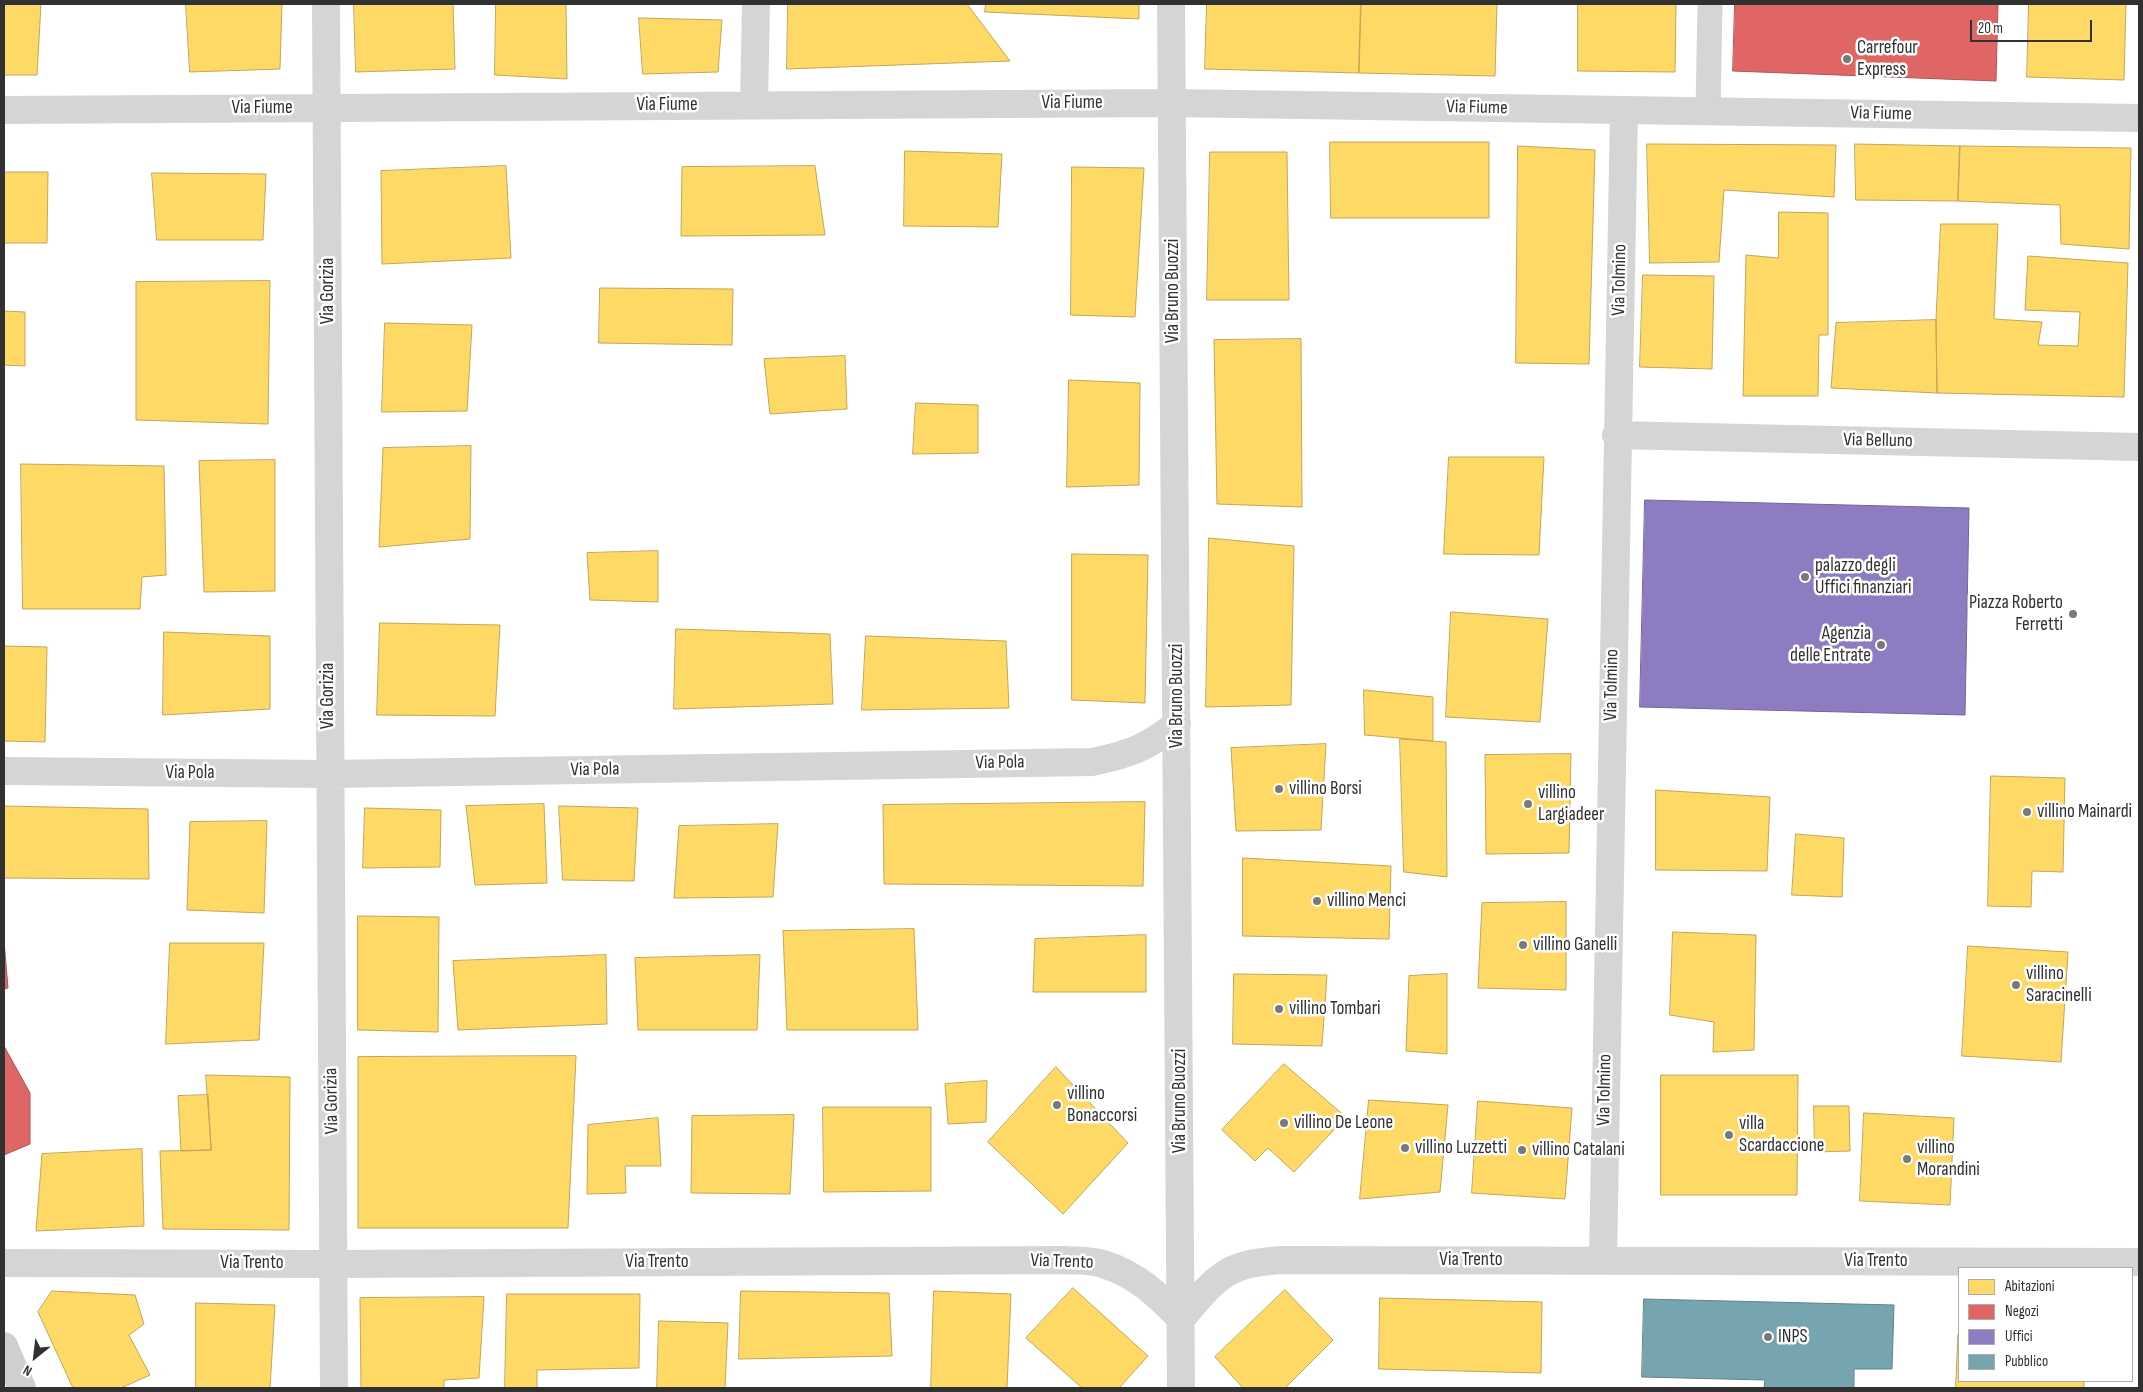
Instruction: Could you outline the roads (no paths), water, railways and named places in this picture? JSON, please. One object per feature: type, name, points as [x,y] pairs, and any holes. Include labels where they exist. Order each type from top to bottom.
[{"type":"main road","points":[[4,1346],[22,1388]]},
{"type":"street","name":"Via Gorizia","points":[[326,4],[328,108],[328,774],[334,1388]]},
{"type":"street","points":[[754,104],[756,4]]},
{"type":"street","name":"Via Bruno Buozzi","points":[[1171,4],[1181,1388]]},
{"type":"street","name":"Via Fiume","points":[[4,110],[754,104],[1172,103],[2139,118]]},
{"type":"street","name":"Via Tolmino","points":[[1603,1260],[1616,435],[1624,110]]},
{"type":"street","name":"Via Belluno","points":[[1616,435],[2139,447]]},
{"type":"street","name":"Via Pola","points":[[4,771],[328,774],[1092,762],[1127,755],[1151,744],[1177,724]]},
{"type":"street","name":"Via Trento","points":[[4,1263],[334,1264],[1065,1260],[1102,1263],[1132,1275],[1157,1294],[1181,1319],[1208,1287],[1222,1277],[1244,1265],[1281,1260],[2139,1262]]},
{"type":"lane","points":[[1708,111],[1710,4]]},
{"type":"place","name":"Carrefour Express","points":[[1847,59]]},
{"type":"place","name":"palazzo degli Uffici finanziari","points":[[1805,577]]},
{"type":"place","name":"Piazza Roberto Ferretti","points":[[2073,614]]},
{"type":"place","name":"Agenzia delle Entrate","points":[[1881,645]]},
{"type":"place","name":"villino Borsi","points":[[1279,789]]},
{"type":"place","name":"villino Largiadeer","points":[[1528,804]]},
{"type":"place","name":"villino Mainardi","points":[[2027,812]]},
{"type":"place","name":"villino Menci","points":[[1317,901]]},
{"type":"place","name":"villino Ganelli","points":[[1523,945]]},
{"type":"place","name":"villino Saracinelli","points":[[2016,985]]},
{"type":"place","name":"villino Tombari","points":[[1279,1009]]},
{"type":"place","name":"villino Bonaccorsi","points":[[1057,1105]]},
{"type":"place","name":"villino De Leone","points":[[1284,1123]]},
{"type":"place","name":"villa Scardaccione","points":[[1729,1135]]},
{"type":"place","name":"villino Luzzetti","points":[[1405,1148]]},
{"type":"place","name":"villino Catalani","points":[[1522,1150]]},
{"type":"place","name":"villino Morandini","points":[[1907,1159]]},
{"type":"place","name":"INPS","points":[[1768,1337]]}]
